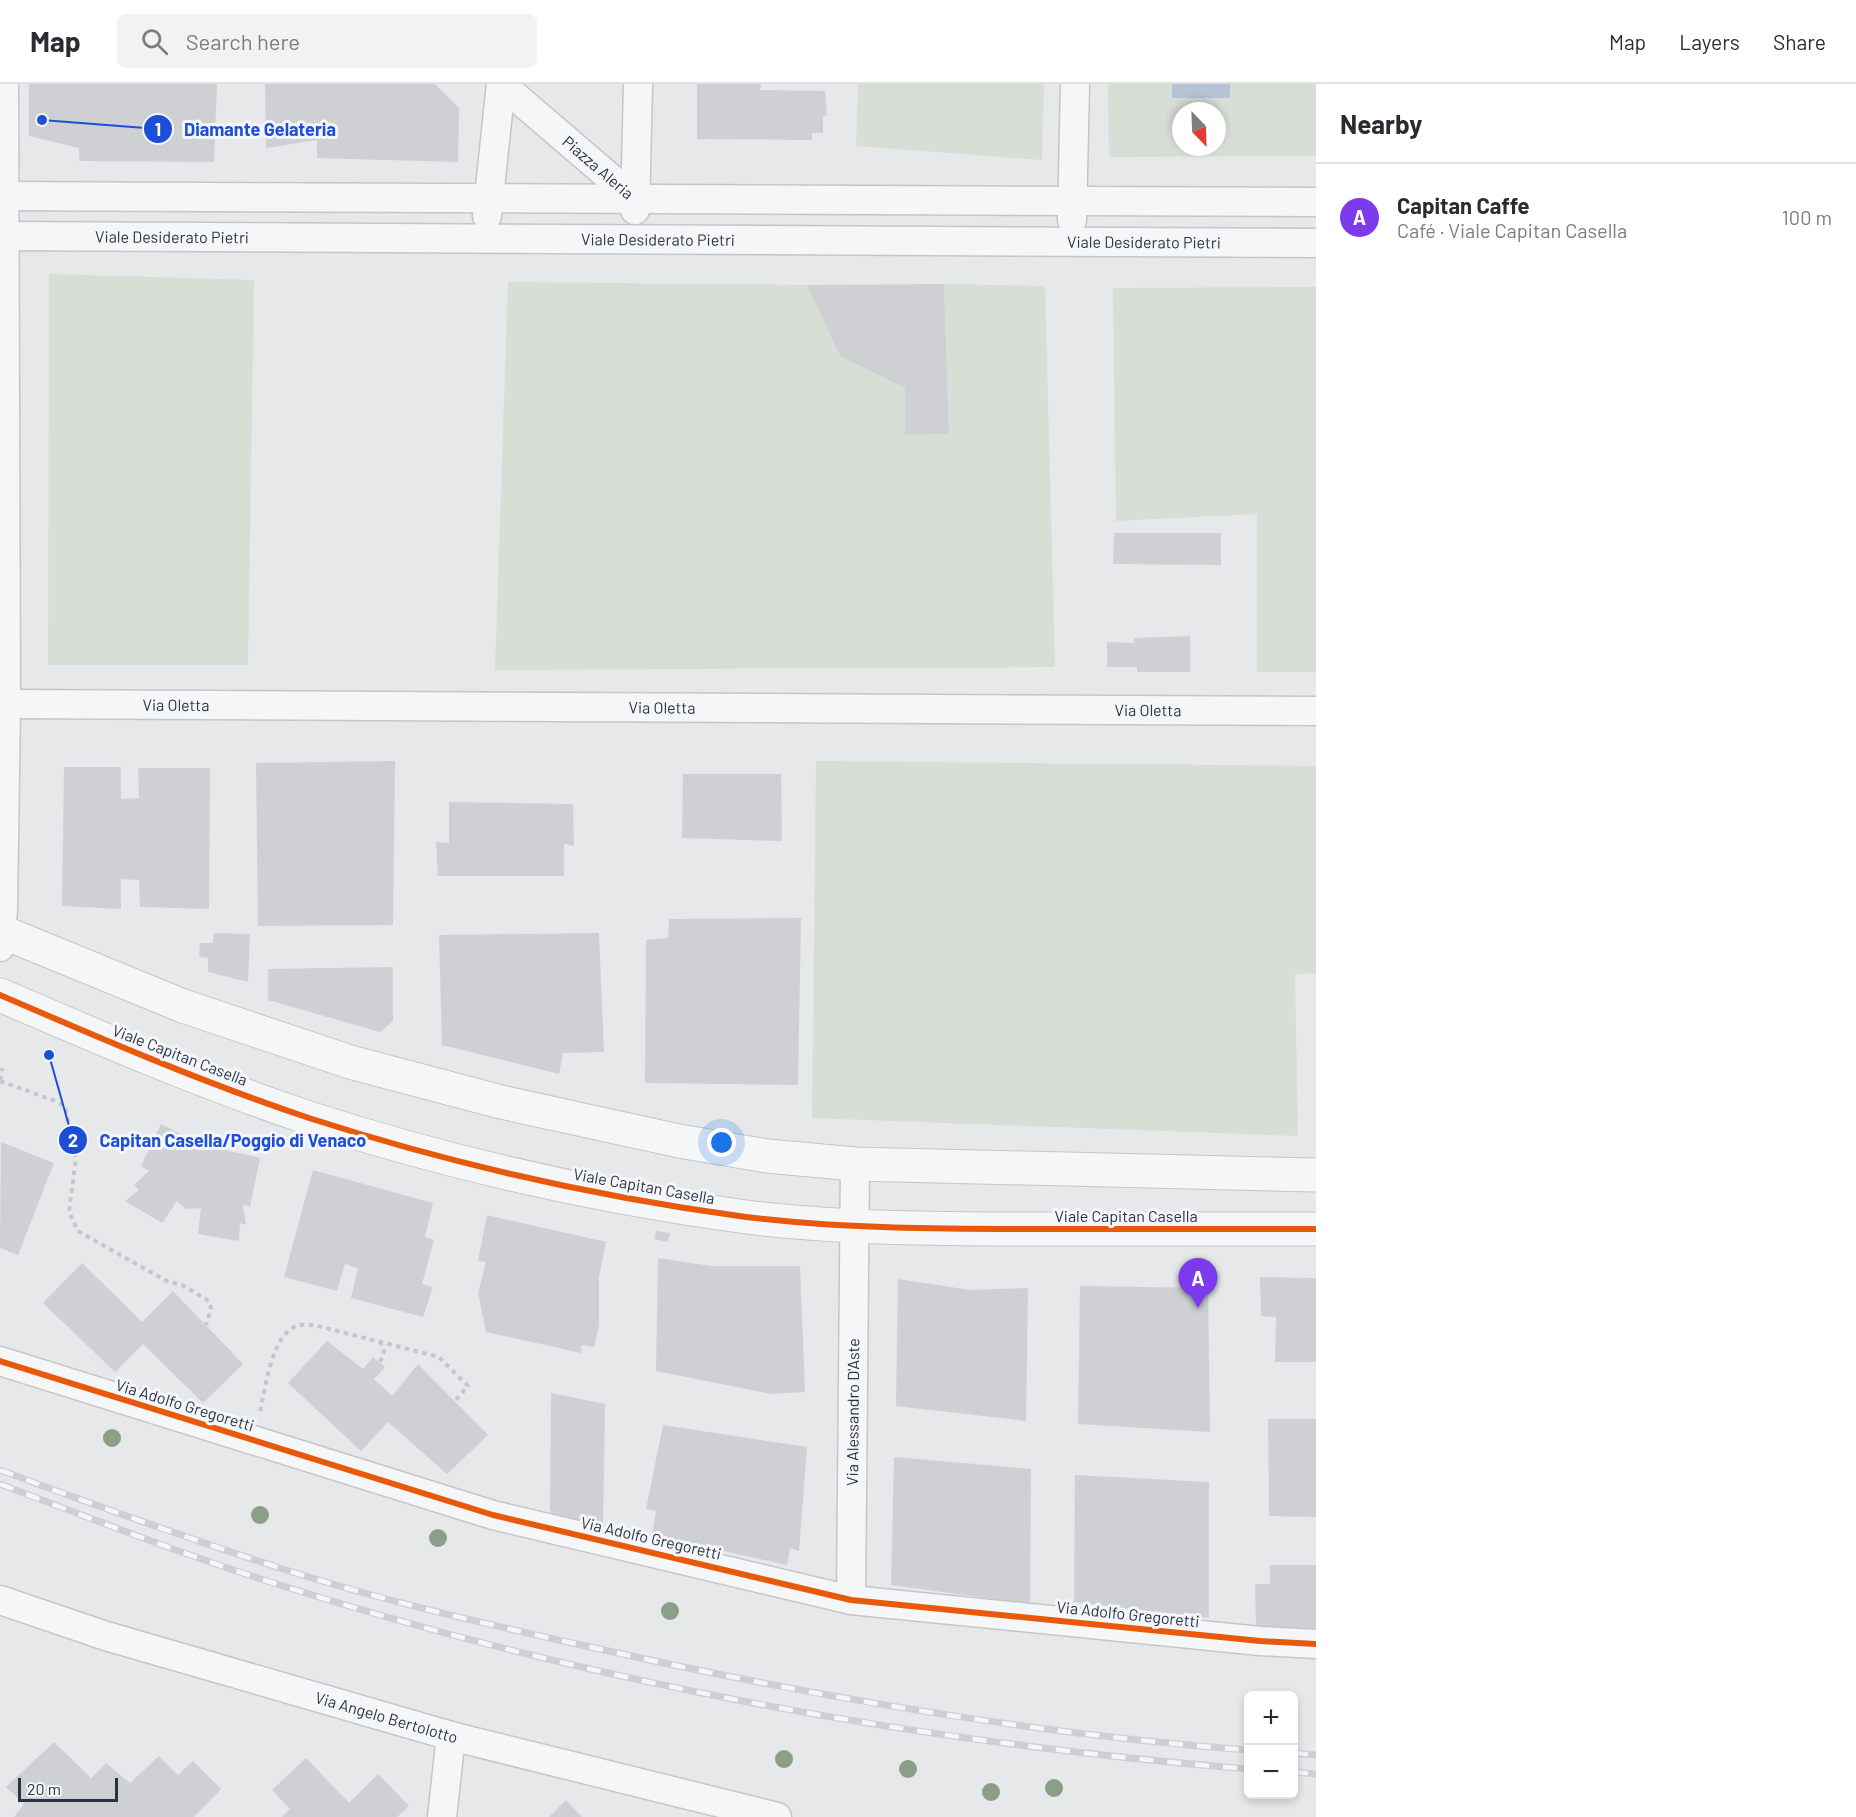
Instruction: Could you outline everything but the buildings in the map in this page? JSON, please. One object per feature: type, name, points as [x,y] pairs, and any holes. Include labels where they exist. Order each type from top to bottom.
[{"type":"street","points":[[4,84],[2,236],[6,704],[1,937],[221,1020],[406,1077],[635,1133],[767,1156],[855,1164],[1316,1175]]},
{"type":"street","name":"Piazza Aleria","points":[[487,238],[487,198],[501,84]]},
{"type":"street","name":"Piazza Aleria","points":[[501,84],[635,199]]},
{"type":"street","name":"Piazza Aleria","points":[[635,199],[638,84]]},
{"type":"street","points":[[1071,244],[1075,84]]},
{"type":"street","points":[[2,196],[1072,203],[1316,202]]},
{"type":"street","points":[[633,239],[635,199]]},
{"type":"street","name":"Viale Desiderato Pietri","points":[[2,236],[1071,244],[1316,243]]},
{"type":"street","name":"Via Oletta","points":[[6,704],[1316,711]]},
{"type":"street","name":"Viale Capitan Casella","points":[[0,995],[206,1080],[306,1117],[501,1173],[644,1200],[747,1217],[853,1225],[984,1229],[1316,1229]]},
{"type":"street","name":"Via Alessandro D'Aste","points":[[852,1600],[855,1164]]},
{"type":"street","name":"Via Adolfo Gregoretti","points":[[0,1361],[493,1515],[852,1600],[1260,1641],[1316,1644]]},
{"type":"street","name":"Via Angelo Bertolotto","points":[[0,1600],[106,1636],[451,1736],[777,1817]]},
{"type":"street","points":[[442,1817],[451,1736]]},
{"type":"path","points":[[2,1068],[0,1080],[58,1102],[64,1107],[76,1158],[69,1212],[78,1231],[166,1281],[182,1285],[209,1301],[211,1308],[206,1325]]},
{"type":"path","points":[[260,1412],[278,1342],[286,1332],[298,1325],[314,1324],[439,1357],[468,1386],[455,1401]]},
{"type":"path","points":[[379,1341],[384,1352],[380,1362]]},
{"type":"shaded area","points":[[858,84],[1044,84],[1042,160],[856,146]]},
{"type":"shaded area","points":[[1108,84],[1316,84],[1316,156],[1109,157]]},
{"type":"shaded area","points":[[49,274],[254,280],[248,665],[48,665]]},
{"type":"shaded area","points":[[508,282],[807,285],[840,356],[905,388],[911,435],[949,434],[944,284],[1045,286],[1055,667],[495,670]]},
{"type":"shaded area","points":[[1316,287],[1316,672],[1257,672],[1257,514],[1116,521],[1113,288]]},
{"type":"shaded area","points":[[816,761],[1316,766],[1316,973],[1295,974],[1298,1136],[812,1118]]},
{"type":"water","points":[[1172,84],[1230,84],[1230,98],[1172,98]]},
{"type":"railway","points":[[0,1470],[142,1522],[286,1570],[398,1602],[548,1638],[750,1681],[916,1710],[998,1723],[1165,1743],[1244,1750]]},
{"type":"railway","points":[[0,1484],[166,1547],[267,1581],[387,1617],[629,1678],[752,1703],[876,1724],[1000,1742],[1244,1769]]},
{"type":"railway","points":[[1298,1753],[1316,1755]]},
{"type":"railway","points":[[1298,1772],[1316,1774]]},
{"type":"cycle path","points":[[0,995],[192,1075],[309,1118],[362,1135],[471,1164],[635,1200],[783,1221],[895,1228],[1316,1229]]},
{"type":"cycle path","points":[[0,1361],[493,1515],[851,1600],[1260,1641],[1316,1644]]},
{"type":"place","name":"Diamante Gelateria","points":[[42,120]]},
{"type":"place","name":"Capitan Casella/Poggio di Venaco","points":[[49,1055]]},
{"type":"place","name":"Capitan Caffe","points":[[1198,1308]]}]
